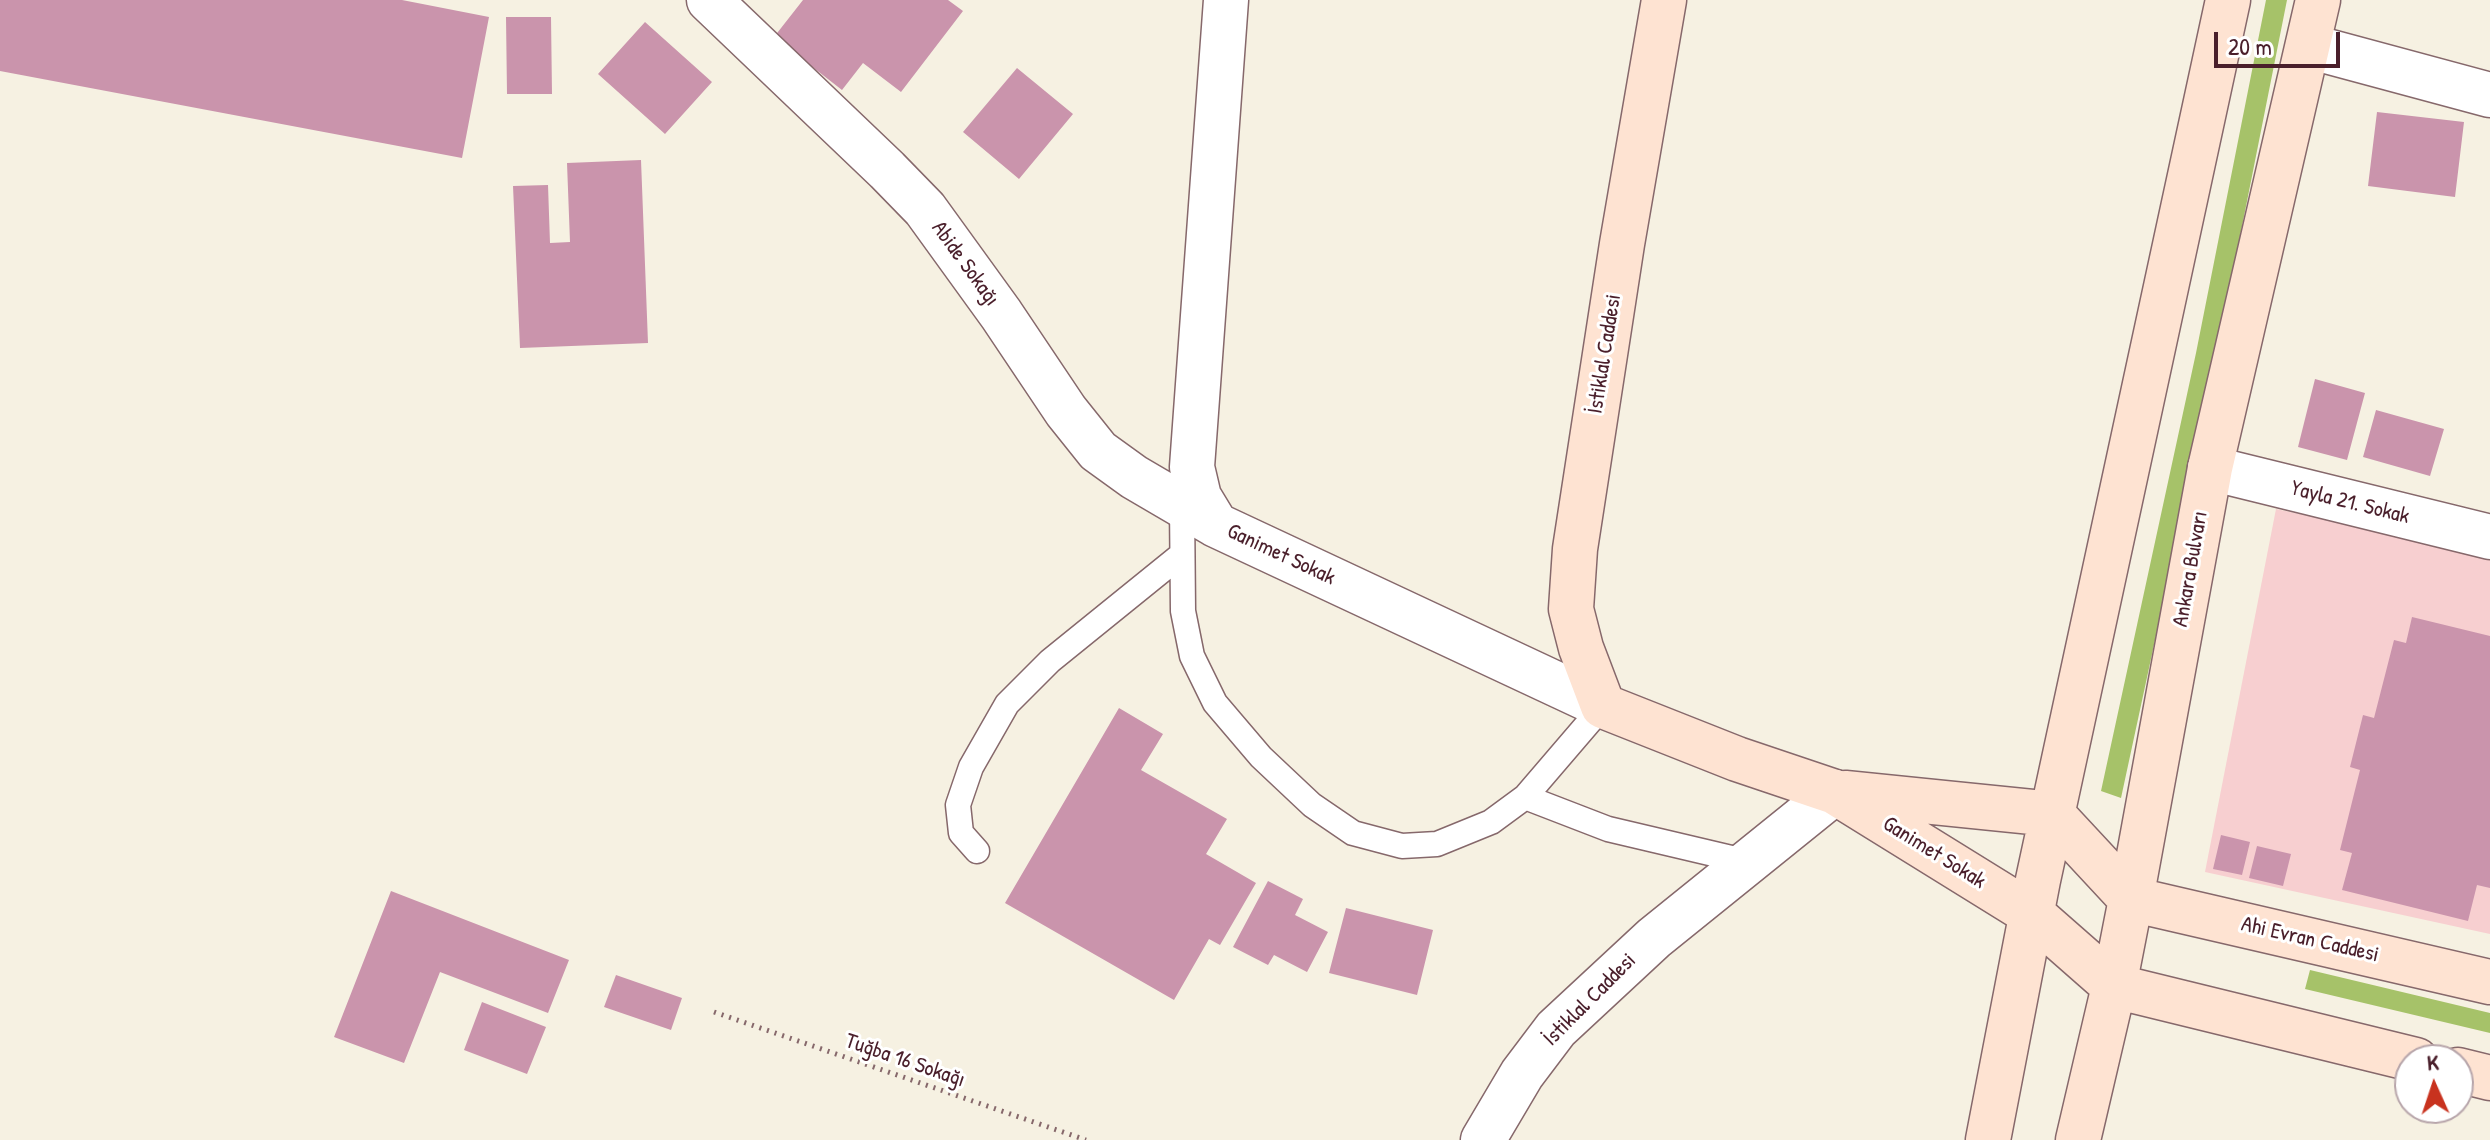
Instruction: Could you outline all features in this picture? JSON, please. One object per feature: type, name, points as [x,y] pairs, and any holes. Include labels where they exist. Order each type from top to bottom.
[{"type":"main road","name":"İstiklal Caddesi","points":[[1603,706],[1581,648],[1571,609],[1575,549],[1622,244],[1664,0]]},
{"type":"main road","points":[[1988,1140],[2052,814],[2228,0]]},
{"type":"main road","name":"Ankara Bulvarı","points":[[2078,1140],[2114,986],[2210,468],[2318,0]]},
{"type":"main road","name":"Ganimet Sokak","points":[[1603,706],[1737,759],[1835,792],[2052,814]]},
{"type":"main road","name":"Ganimet Sokak","points":[[1835,792],[2032,914],[2114,986]]},
{"type":"main road","points":[[2052,814],[2131,899]]},
{"type":"main road","name":"Ahi Evran Caddesi","points":[[2131,899],[2490,982]]},
{"type":"main road","points":[[2114,986],[2394,1055]]},
{"type":"street","name":"Abide Sokağı","points":[[709,0],[925,209],[1066,411],[1098,451],[1134,477],[1199,515]]},
{"type":"street","name":"Ganimet Sokak","points":[[1226,0],[1192,467],[1199,497],[1199,515],[1603,706]]},
{"type":"street","points":[[2308,46],[2490,95]]},
{"type":"street","name":"Yayla 21. Sokak","points":[[2210,468],[2490,537]]},
{"type":"street","name":"İstiklal Caddesi","points":[[1483,1140],[1522,1074],[1556,1029],[1654,938],[1835,792]]},
{"type":"lane","points":[[1199,515],[1181,555],[1183,611],[1192,656],[1215,703],[1261,757],[1312,805],[1353,833],[1402,846],[1437,844],[1491,822],[1525,797],[1603,706]]},
{"type":"lane","points":[[977,851],[961,833],[958,805],[971,767],[1007,704],[1050,661],[1181,555]]},
{"type":"lane","points":[[1525,797],[1608,829],[1748,862]]},
{"type":"path","name":"Tuğba 16 Sokağı","points":[[714,1012],[1086,1140]]},
{"type":"shaded area","points":[[2276,509],[2490,553],[2490,934],[2205,872]]},
{"type":"green space","points":[[2266,0],[2287,0],[2216,357],[2121,798],[2101,791],[2196,353]]},
{"type":"green space","points":[[2310,970],[2490,1013],[2490,1033],[2305,989]]},
{"type":"building","points":[[0,0],[402,0],[489,17],[462,158],[0,71]]},
{"type":"building","points":[[803,0],[948,0],[963,11],[901,92],[863,63],[842,90],[774,37]]},
{"type":"building","points":[[506,17],[551,17],[552,94],[507,94]]},
{"type":"building","points":[[645,22],[712,82],[665,134],[598,74]]},
{"type":"building","points":[[1017,68],[1073,114],[1019,179],[963,132]]},
{"type":"building","points":[[2377,112],[2464,122],[2455,197],[2368,186]]},
{"type":"building","points":[[641,160],[648,343],[520,348],[513,186],[548,185],[550,243],[570,242],[567,163]]},
{"type":"building","points":[[2315,379],[2365,393],[2347,460],[2298,447]]},
{"type":"building","points":[[2376,410],[2444,429],[2430,476],[2363,457]]},
{"type":"building","points":[[2412,617],[2490,636],[2490,888],[2477,885],[2468,921],[2342,890],[2352,853],[2340,850],[2360,770],[2350,767],[2363,715],[2374,718],[2394,640],[2406,643]]},
{"type":"building","points":[[1119,708],[1163,734],[1141,770],[1227,819],[1206,854],[1256,883],[1220,945],[1209,939],[1174,1000],[1005,903]]},
{"type":"building","points":[[2221,835],[2250,842],[2242,875],[2213,869]]},
{"type":"building","points":[[2257,846],[2291,854],[2283,886],[2249,878]]},
{"type":"building","points":[[1268,881],[1303,899],[1295,915],[1328,932],[1307,972],[1274,955],[1268,965],[1233,947]]},
{"type":"building","points":[[391,891],[569,960],[548,1013],[440,972],[404,1063],[334,1037]]},
{"type":"building","points":[[1346,908],[1433,930],[1417,995],[1329,973]]},
{"type":"building","points":[[616,975],[682,998],[671,1030],[604,1007]]},
{"type":"building","points":[[482,1002],[546,1027],[527,1074],[464,1050]]}]
